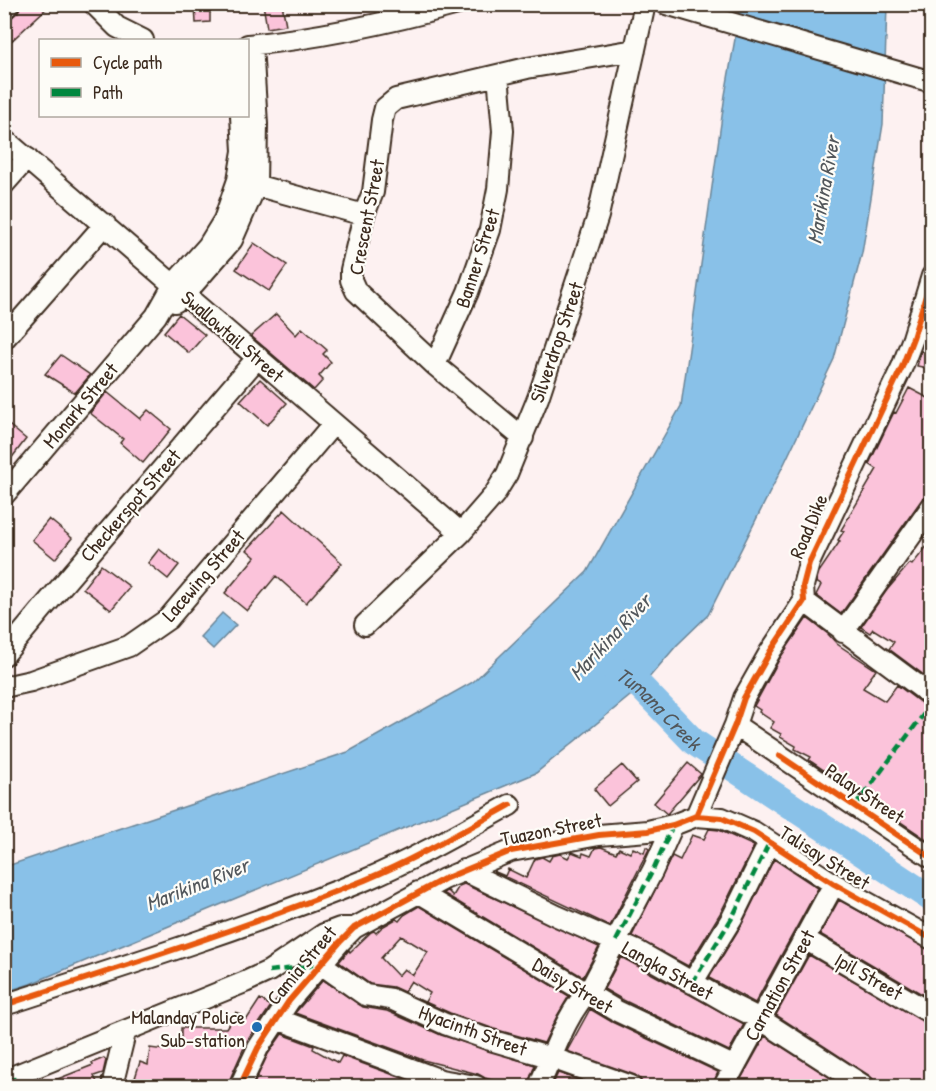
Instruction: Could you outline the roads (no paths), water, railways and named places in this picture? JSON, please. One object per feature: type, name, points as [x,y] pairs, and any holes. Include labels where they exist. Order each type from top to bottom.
[{"type":"street","points":[[4,9],[9,4]]},
{"type":"street","points":[[94,4],[117,27],[141,39]]},
{"type":"street","points":[[250,45],[373,26],[458,4]]},
{"type":"street","name":"Silverdrop Street","points":[[365,625],[461,533],[507,474],[523,438],[598,216],[645,4]]},
{"type":"street","points":[[666,4],[932,82]]},
{"type":"street","name":"Monark Street","points":[[4,495],[179,290],[208,246],[225,236],[247,183],[257,124],[250,45]]},
{"type":"street","name":"Crescent Street","points":[[523,438],[435,365],[356,291],[351,280],[351,270],[364,215],[373,192],[385,108],[396,99],[527,68],[635,50]]},
{"type":"street","name":"Banner Street","points":[[435,365],[468,292],[490,230],[498,189],[503,131],[498,75]]},
{"type":"street","name":"Monark Street","points":[[241,117],[247,183]]},
{"type":"street","name":"Swallowtail Street","points":[[4,139],[461,533]]},
{"type":"street","points":[[4,184],[27,158]]},
{"type":"street","points":[[247,183],[364,215]]},
{"type":"street","points":[[4,339],[105,224]]},
{"type":"street","name":"Road Dike","points":[[696,816],[749,689],[770,652],[804,601],[803,586],[809,563],[902,367],[932,276]]},
{"type":"street","name":"Checkerspot Street","points":[[4,655],[258,357]]},
{"type":"street","name":"Lacewing Street","points":[[4,687],[31,681],[129,646],[168,619],[333,424]]},
{"type":"street","points":[[843,632],[932,506]]},
{"type":"street","points":[[804,601],[932,696]]},
{"type":"street","name":"Palay Street","points":[[731,733],[932,858]]},
{"type":"street","points":[[4,1005],[244,925],[367,879],[510,805]]},
{"type":"street","name":"Tuazon Street","points":[[354,928],[418,891],[492,857],[521,849],[599,835],[648,831],[696,816]]},
{"type":"street","name":"Talisay Street","points":[[696,816],[722,818],[754,832],[834,884],[932,939]]},
{"type":"street","points":[[540,1086],[579,999],[591,988],[653,870],[673,825]]},
{"type":"street","points":[[692,983],[728,926],[770,843]]},
{"type":"street","name":"Langka Street","points":[[463,870],[557,916],[616,941],[760,1019],[864,1086]]},
{"type":"street","name":"Carnation Street","points":[[731,1080],[760,1019],[834,884]]},
{"type":"street","name":"Daisy Street","points":[[418,891],[586,993],[668,1036],[731,1080]]},
{"type":"street","points":[[10,1081],[269,971],[324,934],[340,928],[354,928]]},
{"type":"street","name":"Camia Street","points":[[240,1086],[258,1048],[277,1019],[321,964],[354,928]]},
{"type":"street","name":"Ipil Street","points":[[805,939],[932,1014]]},
{"type":"street","name":"Hyacinth Street","points":[[321,964],[365,996],[391,999],[445,1024],[631,1086]]},
{"type":"street","points":[[277,1019],[441,1080],[476,1086]]},
{"type":"street","points":[[112,1086],[124,1033]]},
{"type":"water","name":"Marikina River","points":[[739,5],[887,5],[883,124],[862,253],[834,359],[708,615],[677,645],[641,687],[536,773],[30,984],[5,992],[4,867],[348,752],[473,682],[587,572],[681,406]]},
{"type":"water","points":[[222,613],[236,625],[213,649],[200,637]]},
{"type":"waterway","name":"Tumana Creek","points":[[611,666],[641,687],[694,742],[932,899]]},
{"type":"place","name":"Malanday Police Sub-station","points":[[257,1027]]}]
